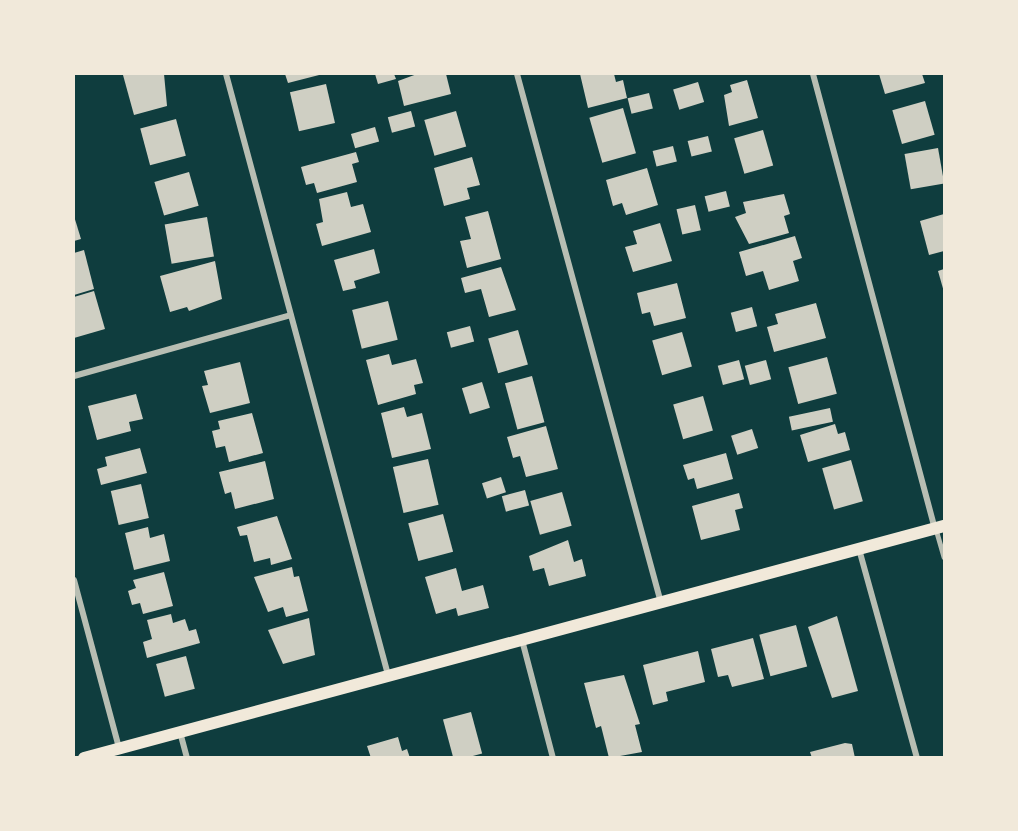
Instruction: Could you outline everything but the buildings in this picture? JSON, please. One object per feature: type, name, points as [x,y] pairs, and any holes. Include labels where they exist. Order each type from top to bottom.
[{"type":"main road","points":[[84,758],[940,527]]},
{"type":"street","points":[[226,74],[387,675]]},
{"type":"street","points":[[517,74],[661,603]]},
{"type":"street","points":[[813,74],[940,527]]},
{"type":"street","points":[[74,376],[291,315]]},
{"type":"street","points":[[859,549],[917,758]]},
{"type":"street","points":[[74,580],[119,748]]},
{"type":"street","points":[[522,640],[553,758]]},
{"type":"street","points":[[180,731],[187,758]]},
{"type":"lane","points":[[940,527],[945,557]]}]
